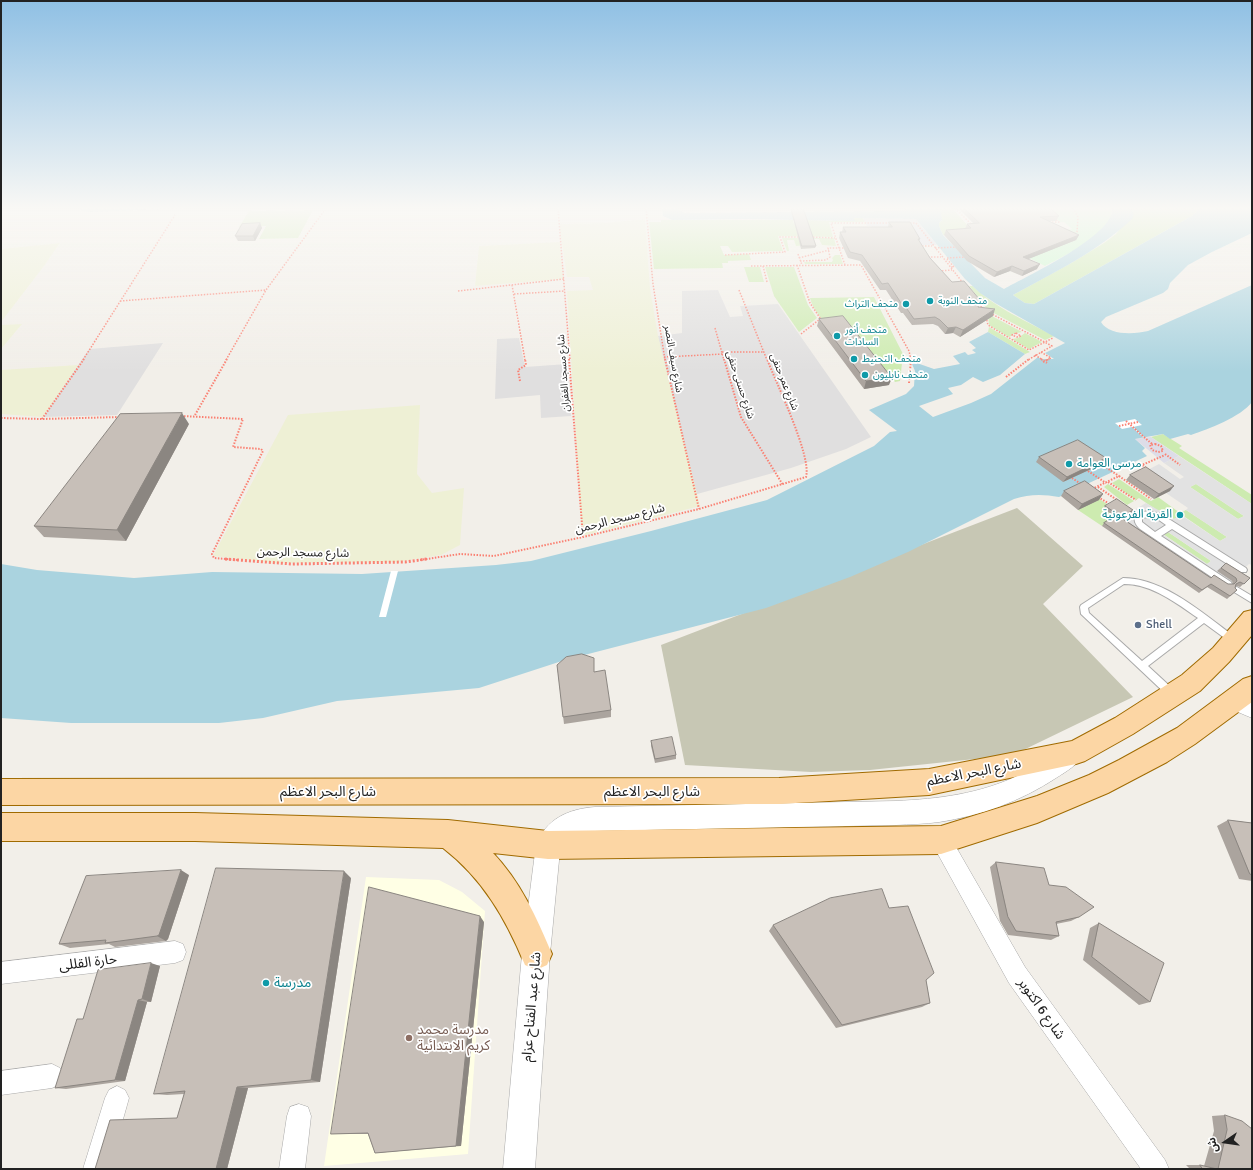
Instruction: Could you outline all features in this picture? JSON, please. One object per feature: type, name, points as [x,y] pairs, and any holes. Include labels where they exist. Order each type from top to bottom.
[{"type":"main road","name":"شارع البحر الاعظم","points":[[1,792],[779,791],[929,782],[1076,752],[1124,726],[1174,695],[1207,669],[1252,619]]},
{"type":"main road","points":[[1,827],[195,827],[448,834],[548,845],[941,840],[985,828],[1061,800],[1132,767],[1245,700]]},
{"type":"main road","points":[[448,834],[476,856],[500,883],[520,916],[536,954]]},
{"type":"street","points":[[548,845],[559,830],[569,824],[583,820],[896,813],[939,810],[980,802],[1016,789],[1048,772],[1076,752]]},
{"type":"street","name":"شارع 6 اكتوبر","points":[[941,840],[1017,975],[1156,1169]]},
{"type":"street","name":"شارع عبد الفتاح عزام","points":[[519,1169],[536,954],[548,845]]},
{"type":"street","name":"حارة القللى","points":[[1,973],[175,952]]},
{"type":"street","points":[[1,1083],[52,1076]]},
{"type":"street","points":[[96,1169],[117,1098]]},
{"type":"street","points":[[292,1169],[299,1116]]},
{"type":"lane","points":[[1228,584],[1154,536],[1139,524],[1138,518],[1141,515],[1153,514],[1243,570]]},
{"type":"lane","points":[[1154,536],[1172,525]]},
{"type":"lane","points":[[1174,695],[1085,614],[1084,607],[1123,581],[1141,584],[1163,592],[1233,640]]},
{"type":"lane","points":[[1237,590],[1252,600]]},
{"type":"lane","points":[[1141,666],[1203,619]]},
{"type":"path","points":[[42,419],[80,365],[144,263]]},
{"type":"path","points":[[194,415],[266,290],[286,263]]},
{"type":"path","name":"شارع مسجد الغفران","points":[[563,263],[583,537]]},
{"type":"path","name":"شارع سيف النصر","points":[[651,263],[664,357],[699,509]]},
{"type":"path","points":[[946,263],[964,284],[956,285]]},
{"type":"path","points":[[949,267],[954,267],[951,263]]},
{"type":"path","points":[[797,265],[810,303],[822,322],[825,321]]},
{"type":"path","points":[[751,266],[861,265],[907,347],[911,360],[909,383]]},
{"type":"path","points":[[762,266],[767,282]]},
{"type":"path","points":[[934,271],[952,270]]},
{"type":"path","points":[[458,291],[564,279]]},
{"type":"path","points":[[512,285],[526,365],[518,370],[520,381]]},
{"type":"path","points":[[119,301],[266,290]]},
{"type":"path","name":"شارع عمر حنفى","points":[[739,290],[800,440],[808,470],[806,477],[802,479]]},
{"type":"path","points":[[514,294],[565,291]]},
{"type":"path","points":[[973,296],[985,311],[988,325],[1030,350],[1053,338]]},
{"type":"path","points":[[979,309],[1052,346],[1035,356],[1006,377]]},
{"type":"path","points":[[801,334],[820,319]]},
{"type":"path","name":"شارع حسنى حنفى","points":[[715,328],[741,417],[783,485]]},
{"type":"path","points":[[1009,338],[1021,336],[1018,335],[1025,332]]},
{"type":"path","points":[[664,357],[742,351],[750,354],[764,352]]},
{"type":"path","points":[[1035,356],[1044,362],[1051,358],[1041,352]]},
{"type":"path","name":"شارع مسجد الرحمن","points":[[179,416],[194,415],[243,420],[234,447],[262,449],[263,451],[212,554],[214,558],[292,564],[404,562],[460,554],[494,556],[583,537],[699,509],[802,479]]},
{"type":"path","points":[[1,418],[42,419],[126,417]]},
{"type":"path","points":[[1126,421],[1152,444],[1161,446],[1163,450],[1161,452]]},
{"type":"path","points":[[1119,426],[1138,422]]},
{"type":"path","points":[[1152,444],[1150,446],[1152,450],[1161,452],[1180,465]]},
{"type":"path","points":[[1149,472],[1144,469],[1147,468],[1142,465],[1165,455]]},
{"type":"path","points":[[1096,459],[1151,499]]},
{"type":"path","points":[[1088,471],[1136,500]]},
{"type":"path","points":[[1108,503],[1090,491],[1119,476]]},
{"type":"path","points":[[1124,480],[1131,476]]},
{"type":"path","points":[[1072,478],[1084,486]]},
{"type":"path","points":[[1098,487],[1123,504]]},
{"type":"shaded area","points":[[1,263],[46,263],[44,266],[1,322]]},
{"type":"shaded area","points":[[477,263],[562,263],[563,279],[475,286]]},
{"type":"shaded area","points":[[565,263],[648,263],[650,288],[658,336],[700,506],[582,536],[567,291],[593,290],[589,277],[567,277]]},
{"type":"shaded area","points":[[718,290],[730,317],[743,316],[740,306],[778,304],[871,437],[846,449],[791,468],[690,496],[658,336],[682,333],[682,291]]},
{"type":"shaded area","points":[[22,324],[1,349],[1,325]]},
{"type":"shaded area","points":[[519,338],[525,367],[567,364],[571,416],[541,418],[540,395],[495,399],[497,339]]},
{"type":"shaded area","points":[[163,343],[117,415],[43,417],[89,349]]},
{"type":"shaded area","points":[[78,365],[43,417],[1,414],[1,370]]},
{"type":"shaded area","points":[[420,405],[417,474],[432,493],[464,488],[460,545],[441,555],[397,562],[275,563],[213,556],[288,415]]},
{"type":"shaded area","points":[[1151,437],[1179,456],[1164,463],[1135,439]]},
{"type":"shaded area","points":[[1179,456],[1252,504],[1252,565],[1249,564],[1221,590],[1117,520],[1146,503],[1174,519],[1181,515],[1220,541],[1227,537],[1186,510],[1188,508],[1166,493],[1169,491],[1142,473],[1159,464],[1180,479],[1184,477],[1164,463]],"holes":[[[1196,484],[1244,516],[1238,519],[1190,487]],[[1168,532],[1211,561],[1207,564],[1164,535]]]},
{"type":"shaded area","points":[[1017,508],[1083,566],[1043,604],[1133,697],[1013,755],[870,770],[811,772],[685,765],[661,645]]},
{"type":"shaded area","name":"مدرسة محمد كريم الابتدائية","points":[[366,877],[439,880],[462,892],[485,911],[468,1154],[324,1166]]},
{"type":"green space","points":[[653,263],[728,263],[722,263],[723,268],[654,269]]},
{"type":"green space","points":[[804,263],[843,263],[843,264],[805,264]]},
{"type":"green space","points":[[1038,263],[1051,263],[1045,266]]},
{"type":"green space","points":[[1072,263],[1108,263],[1034,304],[1025,303],[1013,295]]},
{"type":"green space","points":[[744,267],[760,267],[764,282],[749,282]]},
{"type":"green space","points":[[765,267],[794,267],[808,305],[817,318],[799,332],[774,296]]},
{"type":"green space","points":[[969,286],[973,286],[1001,308],[1054,336],[1045,340],[988,310]]},
{"type":"green space","points":[[874,297],[903,354],[900,381],[895,382],[879,363],[829,326],[814,308],[810,298]]},
{"type":"green space","points":[[988,314],[1022,332],[1012,334],[1013,335],[1009,337],[989,325]]},
{"type":"green space","points":[[989,327],[1030,352],[1025,354],[988,332]]},
{"type":"green space","points":[[1025,333],[1042,342],[1029,349],[1012,339],[1018,338]]},
{"type":"green space","points":[[1163,434],[1182,446],[1179,448],[1252,495],[1252,504],[1151,437]]},
{"type":"green space","points":[[1119,479],[1151,501],[1158,497],[1180,513],[1186,510],[1227,537],[1220,541],[1182,515],[1174,519],[1160,510],[1158,511],[1139,498],[1136,500],[1112,483]]},
{"type":"green space","points":[[1108,484],[1134,501],[1127,505],[1104,487]]},
{"type":"green space","points":[[1196,484],[1244,516],[1238,519],[1190,487]]},
{"type":"green space","points":[[1087,491],[1119,512],[1116,517],[1102,526],[1078,510],[1091,503]]},
{"type":"green space","points":[[1168,532],[1211,561],[1207,564],[1163,534]]},
{"type":"water","points":[[952,263],[970,263],[985,278],[1004,289],[1052,263],[1072,263],[1013,295],[1025,303],[1034,304],[1108,263],[1192,263],[1188,265],[1170,283],[1168,289],[1163,293],[1106,317],[1101,322],[1110,330],[1123,333],[1148,331],[1252,285],[1252,402],[1240,413],[1215,426],[1191,435],[1188,434],[1170,439],[1163,434],[1135,439],[1145,448],[1142,451],[1147,456],[1059,497],[1036,495],[1014,499],[908,552],[850,577],[766,608],[565,660],[479,688],[337,701],[263,718],[219,723],[71,723],[1,718],[1,564],[37,570],[134,578],[212,572],[362,574],[496,565],[531,561],[767,500],[874,446],[890,432],[897,431],[869,410],[906,394],[914,386],[915,371],[912,364],[914,362],[934,369],[960,364],[953,356],[965,352],[968,355],[976,353],[972,350],[976,348],[969,342],[988,332],[1025,354],[1000,375],[983,382],[973,377],[961,385],[948,388],[953,394],[919,406],[933,417],[991,394],[1038,357],[1041,359],[1054,359],[1045,353],[1065,343],[995,303],[980,293],[965,279]],"holes":[[[1075,445],[1103,463],[1063,482]]]},
{"type":"pier","points":[[1135,419],[1142,425],[1133,427],[1145,438],[1132,427],[1122,429],[1115,423]]},
{"type":"pier","points":[[391,571],[398,571],[386,617],[379,617]]},
{"type":"building","points":[[867,263],[934,263],[952,282],[964,281],[980,300],[978,307],[995,309],[963,330],[956,327],[948,328],[935,317],[914,319],[905,306],[903,306],[888,283],[882,284]]},
{"type":"building","points":[[981,263],[1037,263],[1040,264],[1024,271],[1012,266],[997,272]]},
{"type":"building","points":[[843,316],[892,378],[866,381],[819,319]]},
{"type":"building","points":[[182,413],[117,530],[34,526],[120,414]]},
{"type":"building","name":"مرسى العوامة","points":[[1078,440],[1106,458],[1067,477],[1039,457]]},
{"type":"building","points":[[1146,467],[1174,486],[1159,494],[1130,475]]},
{"type":"building","points":[[1085,481],[1103,494],[1082,504],[1064,491]]},
{"type":"building","points":[[1117,499],[1133,510],[1122,517],[1105,506]]},
{"type":"building","points":[[1117,515],[1211,578],[1214,575],[1228,584],[1234,584],[1237,581],[1236,578],[1221,568],[1226,563],[1250,578],[1244,584],[1240,582],[1236,584],[1235,588],[1237,590],[1230,596],[1211,584],[1202,590],[1104,523]]},
{"type":"building","points":[[582,654],[594,658],[594,672],[605,670],[611,710],[563,717],[557,665],[566,657]]},
{"type":"building","points":[[672,737],[676,755],[655,759],[651,741]]},
{"type":"building","points":[[1228,820],[1252,823],[1252,875],[1250,874]]},
{"type":"building","points":[[996,862],[1044,868],[1049,885],[1066,887],[1094,907],[1079,917],[1056,922],[1059,936],[1016,931],[1008,917]]},
{"type":"building","name":"مدرسة","points":[[216,868],[344,871],[311,1080],[237,1087],[216,1169],[95,1169],[110,1120],[177,1118],[185,1091],[154,1094]]},
{"type":"building","points":[[181,870],[159,935],[105,943],[106,940],[59,944],[86,876]]},
{"type":"building","name":"مدرسة محمد كريم الابتدائية","points":[[369,887],[480,916],[456,1146],[375,1153],[368,1133],[331,1134]]},
{"type":"building","points":[[882,889],[889,908],[908,906],[934,973],[926,980],[930,1003],[842,1025],[773,925],[830,898]]},
{"type":"building","points":[[1099,923],[1164,963],[1150,1002],[1092,957]]},
{"type":"building","points":[[151,963],[142,999],[138,1000],[115,1080],[55,1088],[77,1019],[83,1019],[98,970]]},
{"type":"building","points":[[1225,1115],[1242,1121],[1252,1129],[1252,1169],[1218,1169],[1227,1130]]},
{"type":"building","points":[[1200,1165],[1217,1169],[1203,1169]]},
{"type":"place","name":"متحف النوبة","points":[[930,301]]},
{"type":"place","name":"متحف التراث","points":[[906,304]]},
{"type":"place","name":"متحف أنور السادات","points":[[837,336]]},
{"type":"place","name":"متحف التحنيط","points":[[854,359]]},
{"type":"place","name":"متحف نابليون","points":[[865,375]]},
{"type":"place","name":"مرسى العوامة","points":[[1069,464]]},
{"type":"place","name":"القرية الفرعونية","points":[[1180,515]]},
{"type":"place","name":"Shell","points":[[1138,625]]},
{"type":"place","name":"مدرسة","points":[[266,983]]},
{"type":"place","name":"مدرسة محمد كريم الابتدائية","points":[[409,1038]]}]
